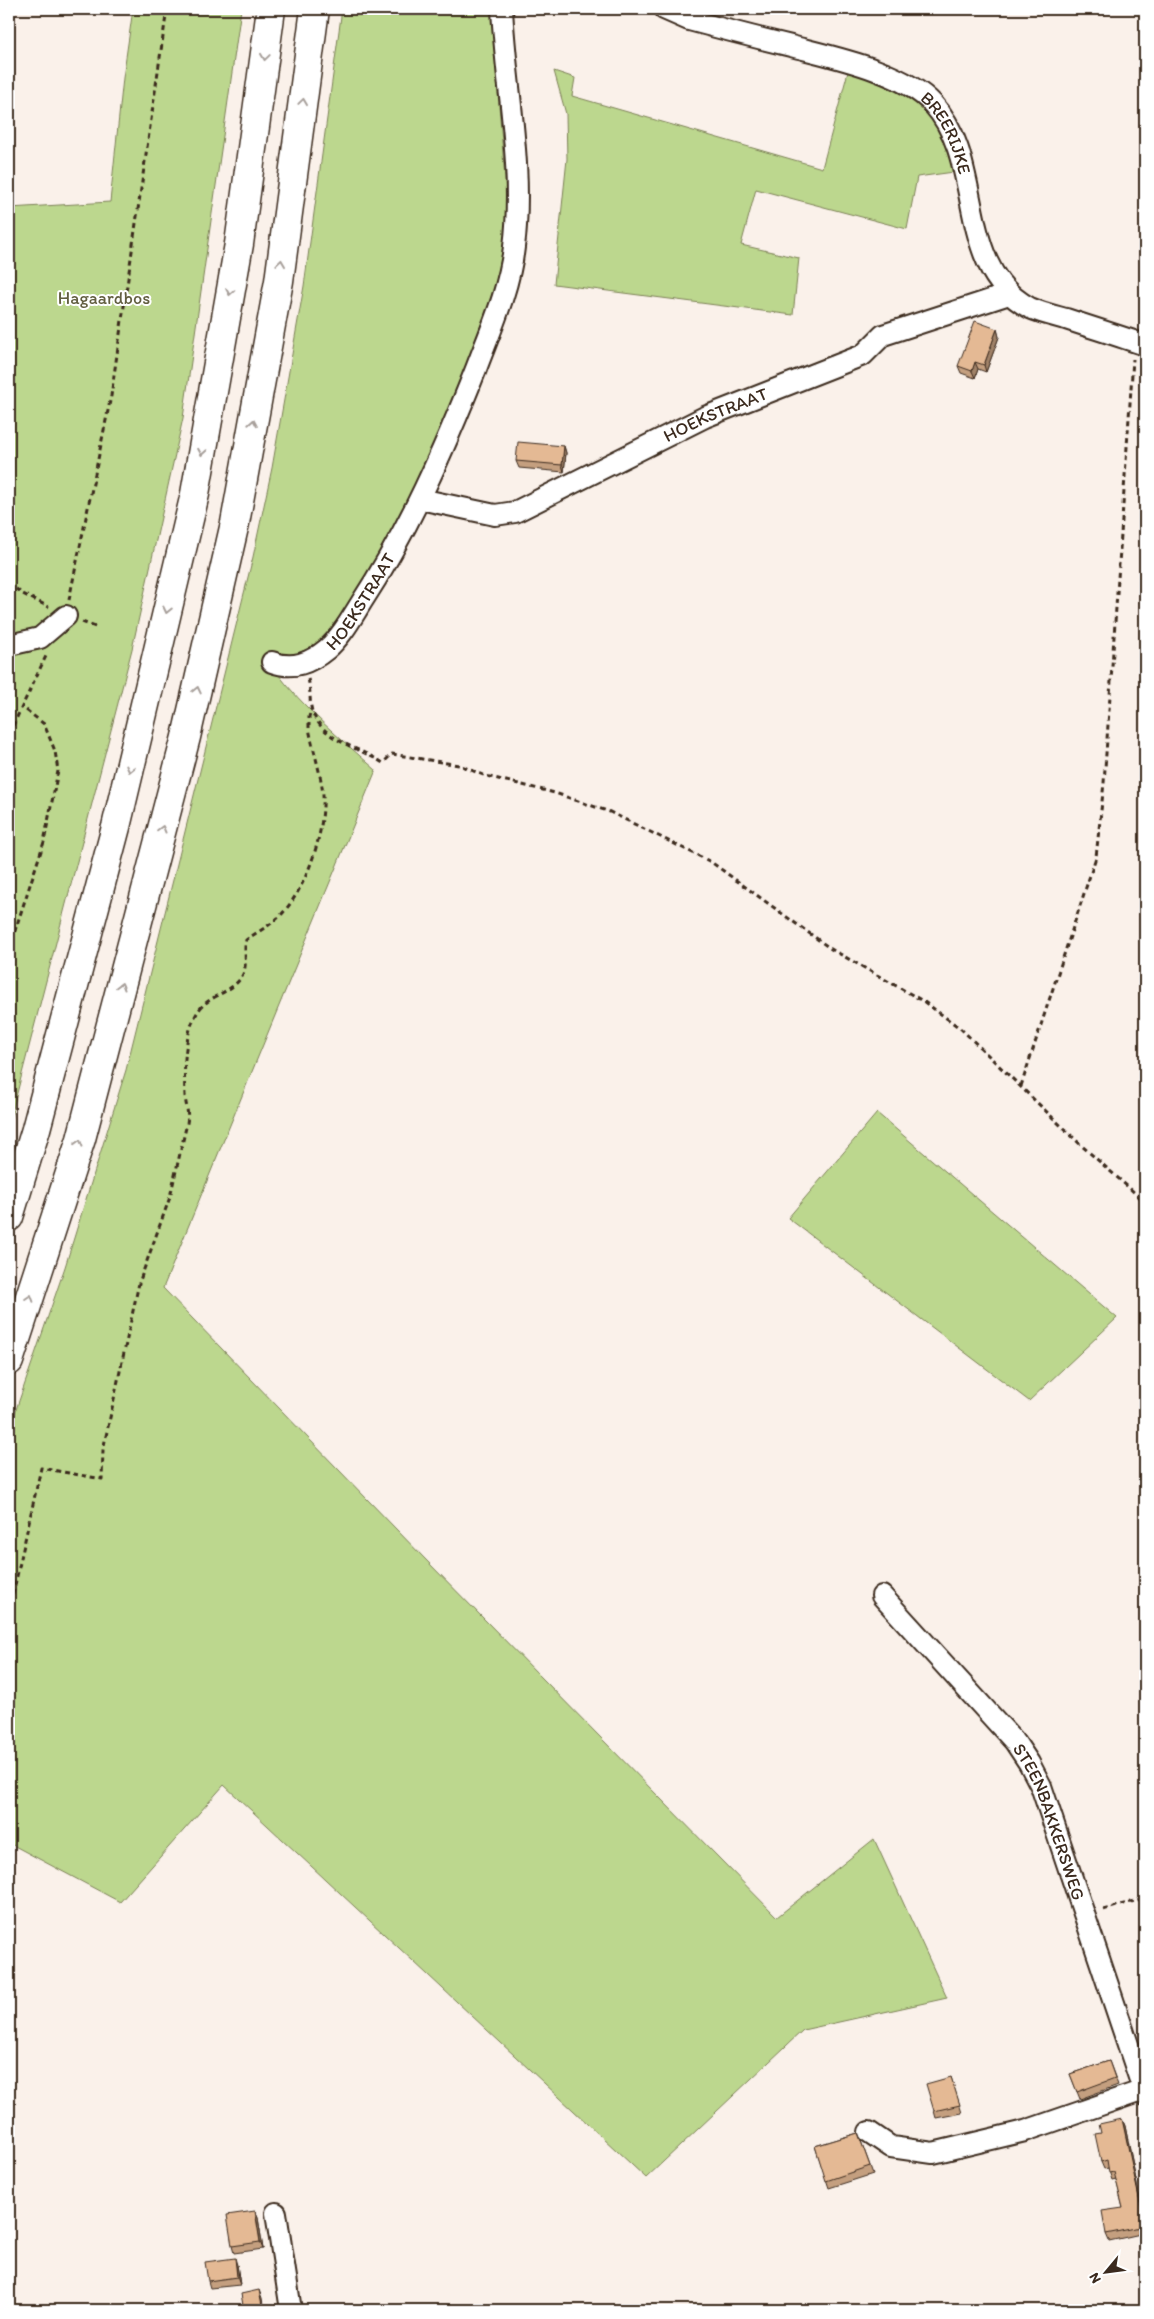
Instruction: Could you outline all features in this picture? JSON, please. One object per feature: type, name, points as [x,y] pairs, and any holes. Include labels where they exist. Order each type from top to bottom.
[{"type":"highway","points":[[9,1217],[36,1129],[116,828],[195,494],[239,244],[271,9]]},
{"type":"highway","points":[[9,1361],[81,1139],[186,737],[228,552],[279,281],[315,9]]},
{"type":"street","name":"HOEKSTRAAT","points":[[305,663],[328,648],[348,623],[374,584],[420,498],[463,401],[500,309],[514,246],[516,167],[502,9]]},
{"type":"street","name":"BREERIJKE","points":[[664,9],[689,20],[858,64],[912,87],[932,102],[950,124],[962,154],[977,230],[982,245],[993,274],[1009,294],[1031,308],[1140,343]]},
{"type":"street","name":"HOEKSTRAAT","points":[[420,498],[496,515],[515,512],[705,417],[863,355],[883,335],[1009,294]]},
{"type":"street","points":[[9,645],[40,638],[66,616]]},
{"type":"street","points":[[272,662],[294,667],[305,663]]},
{"type":"street","name":"STEENBAKKERSWEG","points":[[869,2132],[891,2146],[933,2153],[1025,2131],[1144,2092],[1042,1786],[1015,1742],[882,1596]]},
{"type":"street","points":[[276,2213],[291,2310]]},
{"type":"path","points":[[9,583],[22,593],[66,616],[111,396],[167,9]]},
{"type":"path","points":[[1021,1086],[1096,857],[1104,783],[1140,343]]},
{"type":"path","points":[[9,734],[49,650]]},
{"type":"path","points":[[305,663],[311,709],[321,728],[331,737],[366,752],[383,763],[392,754],[459,765],[486,776],[555,792],[610,812],[711,862],[832,949],[923,1001],[946,1017],[960,1028],[1082,1146],[1145,1202]]},
{"type":"path","points":[[9,949],[44,842],[58,771],[55,751],[44,724],[22,706]]},
{"type":"path","points":[[9,1612],[41,1468],[102,1479],[103,1450],[137,1290],[170,1197],[187,1123],[189,1110],[185,1099],[185,1060],[190,1029],[200,1009],[239,980],[245,966],[244,946],[246,940],[280,916],[294,900],[314,854],[321,828],[323,795],[309,728],[308,717],[311,709]]},
{"type":"path","points":[[1084,1916],[1145,1898]]},
{"type":"green space","name":"Hagaardbos","points":[[133,9],[241,9],[183,418],[132,649],[9,1124],[9,208],[110,202],[123,78]]},
{"type":"green space","points":[[342,9],[495,9],[495,56],[508,216],[506,263],[493,311],[442,431],[383,558],[319,644],[284,659],[275,670],[310,710],[376,770],[163,1288],[425,1559],[777,1917],[874,1839],[947,1998],[803,2030],[646,2178],[224,1785],[120,1902],[9,1843],[9,1430],[65,1267],[126,1070],[253,557],[272,468],[304,286]]},
{"type":"green space","points":[[849,68],[907,95],[931,115],[940,127],[947,142],[954,172],[917,177],[907,229],[756,189],[741,245],[799,258],[793,315],[554,284],[567,159],[566,114],[554,71],[575,78],[572,96],[822,168]]},
{"type":"green space","points":[[877,1113],[1117,1318],[1029,1401],[788,1218]]},
{"type":"building","points":[[975,321],[997,329],[984,365],[975,362],[972,371],[958,366]]},
{"type":"building","points":[[518,442],[564,446],[562,465],[516,461]]},
{"type":"building","points":[[1109,2061],[1115,2078],[1077,2092],[1070,2074]]},
{"type":"building","points":[[951,2077],[960,2105],[934,2111],[926,2084]]},
{"type":"building","points":[[1122,2119],[1145,2226],[1106,2234],[1102,2211],[1123,2208],[1114,2172],[1109,2173],[1107,2160],[1101,2162],[1095,2134],[1101,2133],[1099,2124]]},
{"type":"building","points":[[858,2133],[870,2166],[826,2181],[815,2146]]},
{"type":"building","points":[[255,2211],[260,2242],[232,2246],[227,2215]]},
{"type":"building","points":[[235,2258],[237,2277],[208,2281],[205,2262]]},
{"type":"building","points":[[259,2290],[263,2310],[244,2310],[241,2294]]}]
